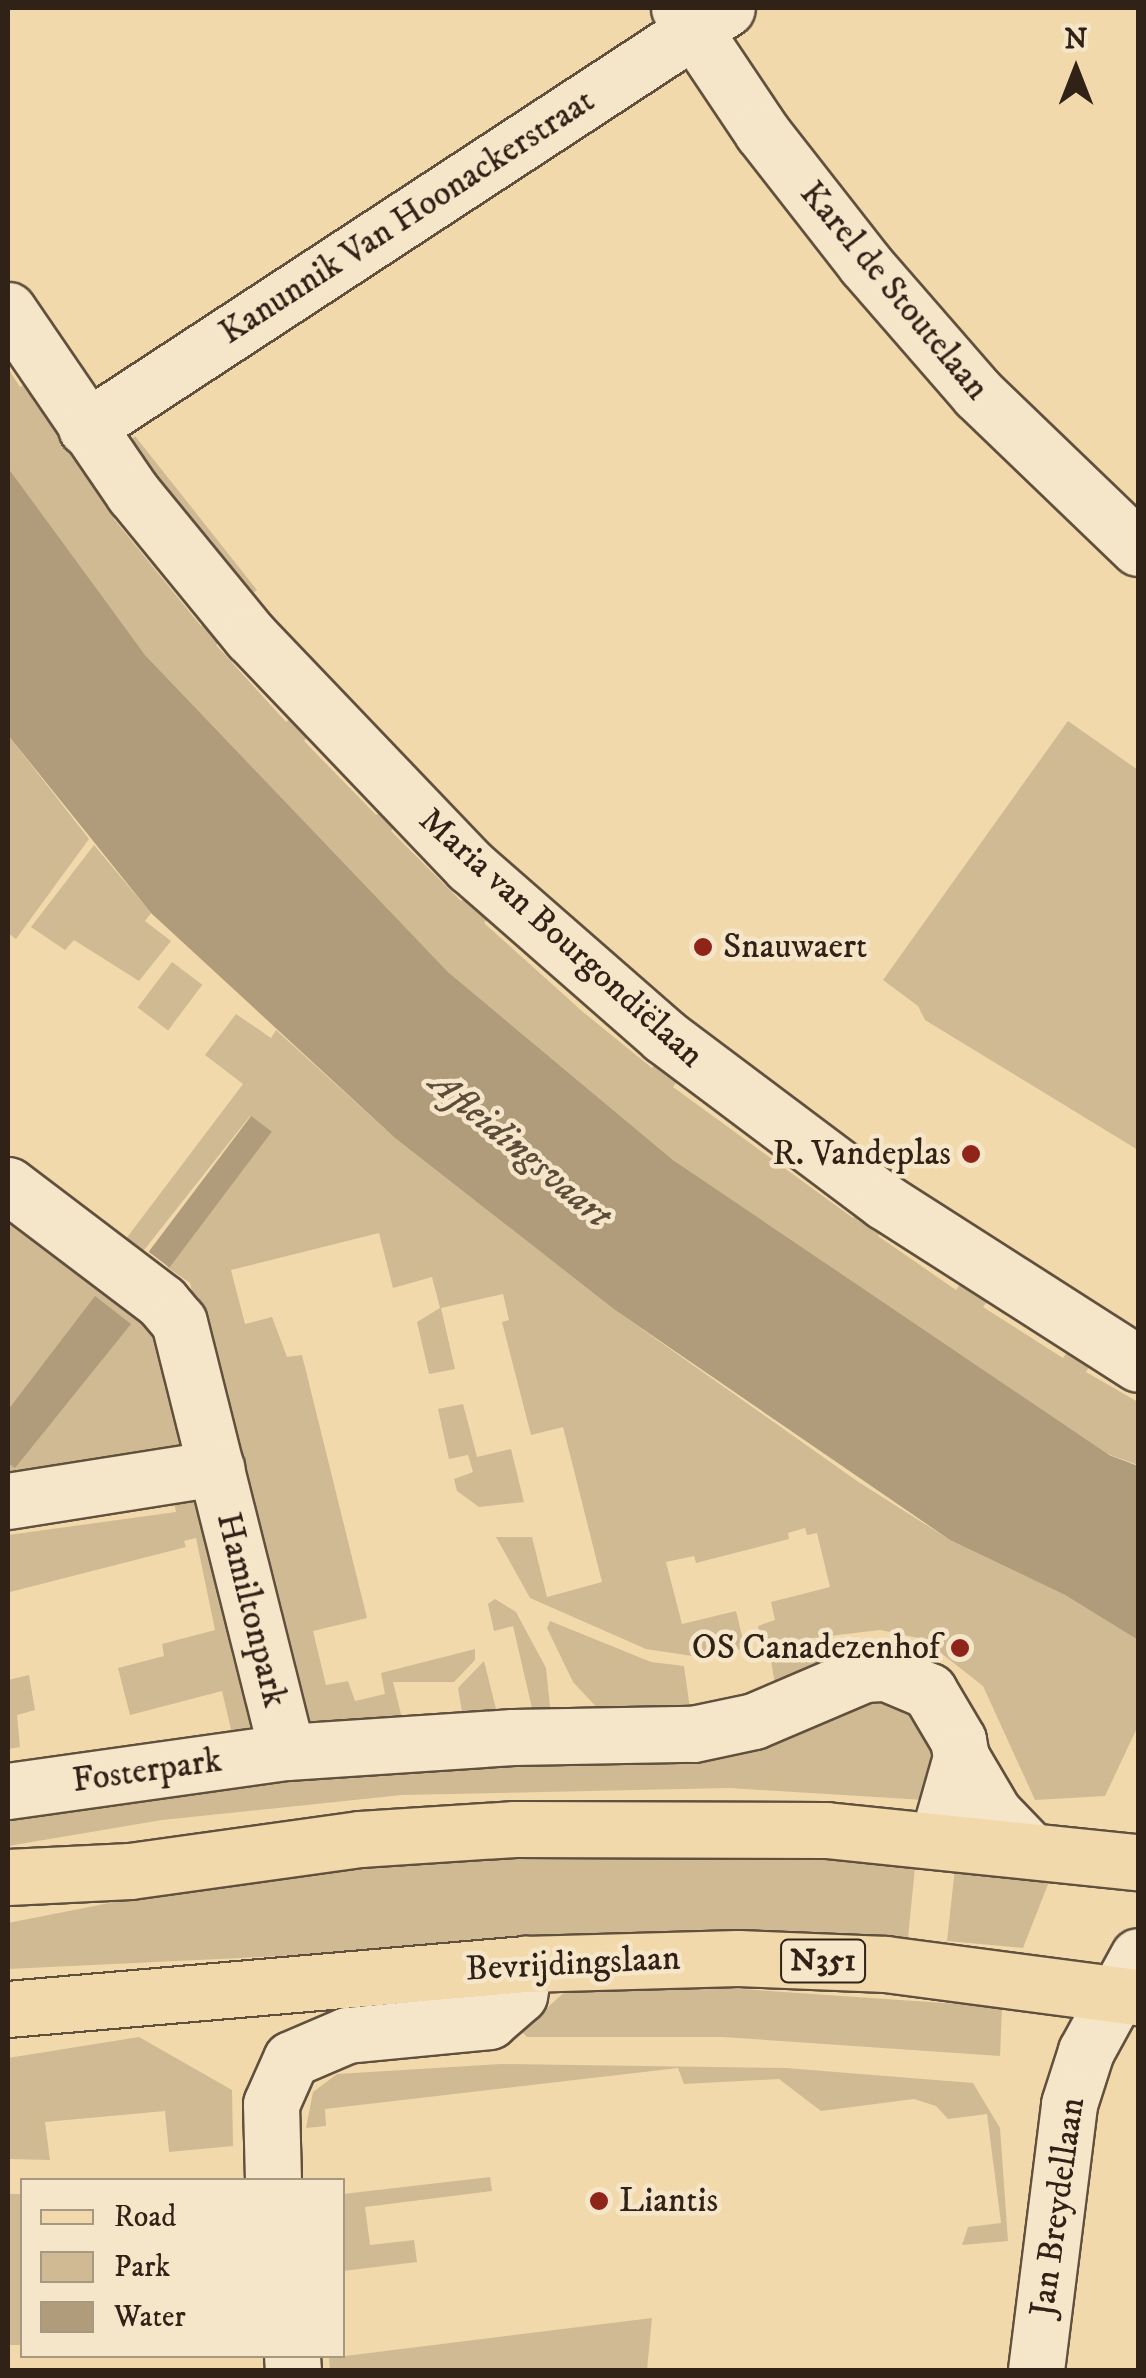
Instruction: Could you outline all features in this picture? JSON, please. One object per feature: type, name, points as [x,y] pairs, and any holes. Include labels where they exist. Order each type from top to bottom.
[{"type":"main road","points":[[8,1897],[130,1872],[341,1840],[515,1829],[749,1826],[1026,1846],[1138,1862]]},
{"type":"main road","points":[[8,1877],[130,1872]]},
{"type":"main road","name":"Bevrijdingslaan","points":[[8,2010],[167,1991],[525,1964],[738,1958],[1132,1982]]},
{"type":"main road","points":[[8,2024],[167,1991]]},
{"type":"street","name":"Kanunnik Van Hoonackerstraat","points":[[86,428],[700,15]]},
{"type":"street","name":"Karel de Stoutelaan","points":[[700,15],[865,264],[978,394],[1138,548]]},
{"type":"street","name":"Maria van Bourgondiëlaan","points":[[8,310],[86,428],[251,637],[470,866],[592,976],[885,1202],[1138,1364]]},
{"type":"street","name":"Hamiltonpark","points":[[8,1185],[173,1312],[287,1752]]},
{"type":"street","name":"Hamiltonpark","points":[[8,1500],[216,1468]]},
{"type":"street","points":[[287,1752],[513,1737],[693,1734],[754,1721],[864,1674],[886,1673],[929,1691],[954,1726],[961,1756],[994,1813],[1026,1846]]},
{"type":"street","name":"Fosterpark","points":[[8,1792],[287,1752]]},
{"type":"street","points":[[938,1838],[961,1756]]},
{"type":"street","points":[[273,2178],[271,2104],[291,2059],[347,2035],[450,2030],[507,2011],[519,1996],[525,1964]]},
{"type":"street","name":"Jan Breydellaan","points":[[1036,2370],[1069,2104],[1086,2052],[1132,1982]]},
{"type":"green space","points":[[8,368],[20,387],[33,380],[126,510],[114,519],[201,626],[213,618],[227,634],[216,645],[286,722],[297,713],[314,730],[304,741],[376,815],[387,805],[401,820],[391,831],[461,901],[473,891],[495,912],[484,923],[583,1012],[652,1068],[661,1058],[682,1074],[673,1087],[853,1218],[862,1206],[887,1224],[878,1236],[956,1290],[965,1277],[992,1295],[983,1307],[1063,1358],[1072,1345],[1094,1359],[1086,1372],[1138,1402],[1138,1465],[1105,1453],[673,1160],[448,972],[145,655],[40,515],[8,468]]},
{"type":"green space","points":[[135,436],[257,590],[245,599],[157,490],[130,441]]},
{"type":"green space","points":[[1068,721],[1138,770],[1138,1150],[925,1020],[918,1006],[883,980]]},
{"type":"green space","points":[[8,735],[89,839],[16,939],[8,933]]},
{"type":"green space","points":[[94,845],[151,913],[145,921],[171,941],[139,981],[74,940],[65,950],[31,927]]},
{"type":"green space","points":[[172,962],[202,985],[168,1030],[138,1008]]},
{"type":"green space","points":[[236,1014],[271,1038],[276,1030],[395,1138],[615,1310],[857,1481],[950,1540],[1065,1595],[1138,1640],[1138,1726],[1105,1796],[1035,1800],[983,1686],[923,1639],[880,1630],[762,1644],[758,1626],[775,1620],[771,1602],[830,1587],[817,1533],[807,1535],[805,1528],[788,1533],[789,1539],[696,1563],[694,1556],[666,1562],[682,1624],[736,1611],[745,1648],[692,1656],[646,1649],[530,1598],[496,1537],[532,1537],[547,1597],[602,1582],[563,1427],[531,1435],[502,1322],[509,1320],[503,1294],[441,1308],[455,1369],[429,1374],[417,1322],[440,1308],[432,1277],[393,1288],[379,1233],[231,1270],[245,1324],[272,1317],[287,1357],[302,1355],[367,1618],[313,1631],[326,1685],[348,1681],[355,1701],[385,1694],[381,1673],[475,1649],[475,1660],[454,1682],[393,1682],[403,1722],[314,1725],[304,1719],[290,1698],[190,1283],[167,1267],[271,1132],[250,1116],[133,1264],[116,1252],[243,1084],[205,1055]]},
{"type":"green space","points":[[8,1202],[156,1315],[185,1448],[8,1487]]},
{"type":"green space","points":[[463,1404],[477,1457],[511,1449],[524,1502],[479,1507],[457,1491],[454,1479],[473,1472],[468,1455],[449,1459],[438,1409]]},
{"type":"green space","points":[[197,1495],[246,1706],[259,1704],[253,1724],[233,1738],[222,1691],[130,1715],[118,1668],[164,1656],[162,1644],[215,1630],[196,1538],[184,1541],[186,1547],[10,1592],[8,1585],[8,1535],[176,1512],[174,1502]]},
{"type":"green space","points":[[495,1599],[516,1612],[546,1668],[551,1716],[534,1717],[513,1626],[494,1631],[488,1604]]},
{"type":"green space","points":[[550,1621],[651,1662],[684,1666],[691,1716],[601,1712],[573,1682],[547,1628]]},
{"type":"green space","points":[[883,1640],[884,1654],[776,1691],[770,1654]]},
{"type":"green space","points":[[484,1661],[498,1717],[463,1718],[458,1688]]},
{"type":"green space","points":[[29,1675],[35,1710],[17,1715],[20,1747],[8,1749],[8,1680]]},
{"type":"green space","points":[[900,1696],[940,1750],[924,1800],[729,1788],[402,1795],[162,1820],[8,1846],[8,1810],[850,1698]]},
{"type":"green space","points":[[508,1851],[916,1857],[908,1938],[769,1933],[8,1969],[8,1923],[251,1875]]},
{"type":"green space","points":[[956,1859],[1054,1869],[1023,1948],[947,1941]]},
{"type":"green space","points":[[683,1985],[1002,2007],[1000,2056],[722,2037],[527,2037],[521,2031],[568,1989]]},
{"type":"green space","points":[[139,2037],[232,2090],[233,2146],[169,2152],[165,2111],[45,2122],[50,2160],[8,2159],[8,2058]]},
{"type":"green space","points":[[501,2064],[786,2068],[973,2083],[1000,2128],[1008,2241],[962,2245],[968,2227],[1001,2223],[987,2114],[948,2119],[936,2106],[914,2099],[821,2111],[779,2079],[684,2084],[678,2068],[325,2109],[326,2126],[306,2128],[313,2092],[337,2074]]},
{"type":"green space","points":[[490,2177],[492,2191],[365,2207],[370,2245],[414,2240],[417,2262],[345,2271],[345,2194]]},
{"type":"green space","points":[[8,2194],[20,2194],[20,2345],[8,2345]]},
{"type":"green space","points":[[652,2318],[647,2370],[330,2370],[329,2358]]},
{"type":"water","name":"Afleidingsvaart","points":[[8,468],[145,655],[448,972],[673,1160],[1109,1455],[1138,1466],[1138,1640],[1065,1595],[950,1540],[615,1310],[395,1138],[151,913],[8,735]]},
{"type":"water","points":[[251,1116],[272,1132],[169,1267],[149,1252]]},
{"type":"water","points":[[95,1296],[131,1324],[15,1468],[8,1463],[8,1410]]},
{"type":"place","name":"Snauwaert","points":[[703,947]]},
{"type":"place","name":"R. Vandeplas","points":[[971,1154]]},
{"type":"place","name":"OS Canadezenhof","points":[[960,1648]]},
{"type":"place","name":"Liantis","points":[[599,2201]]}]
